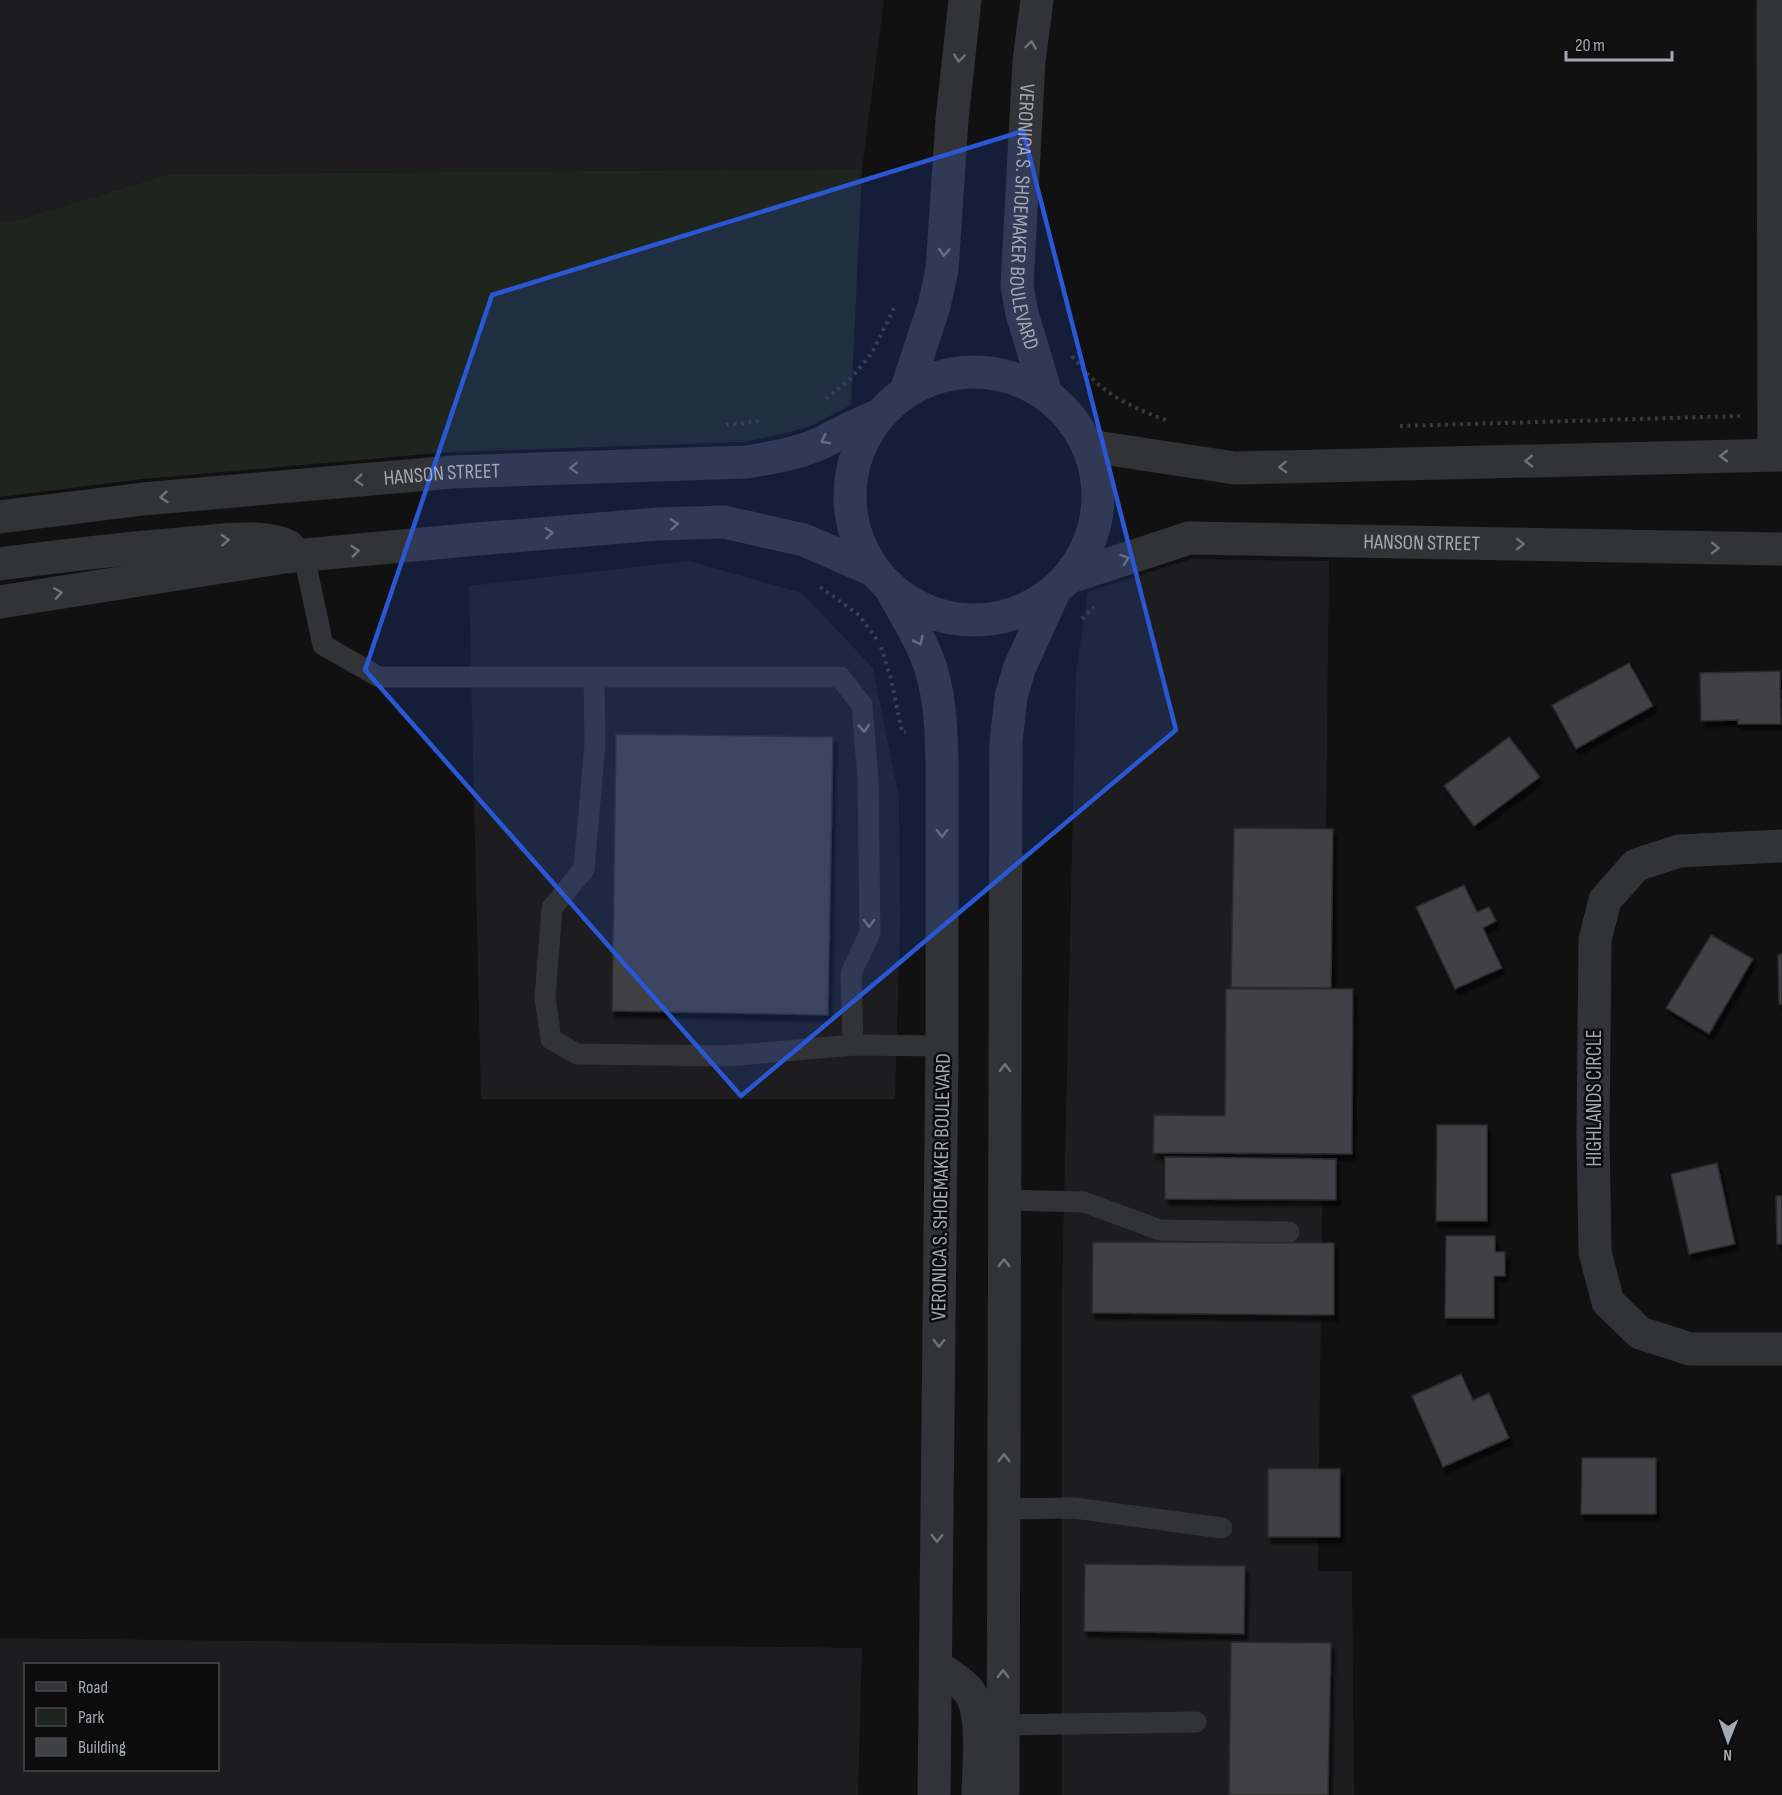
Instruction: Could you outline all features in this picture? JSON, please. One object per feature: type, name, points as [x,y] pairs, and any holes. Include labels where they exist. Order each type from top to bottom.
[{"type":"street","points":[[906,391],[934,306],[942,270],[952,120],[965,0]]},
{"type":"street","name":"VERONICA S. SHOEMAKER BOULEVARD","points":[[1037,0],[1029,61],[1017,286],[1022,314],[1046,393]]},
{"type":"street","points":[[1089,446],[1234,468],[1778,454],[1774,417],[1773,0]]},
{"type":"street","name":"HANSON STREET","points":[[883,580],[858,542],[850,510],[851,476],[860,444],[878,416],[906,391],[939,376],[976,370],[1013,376],[1046,393],[1072,416],[1089,446],[1099,479],[1098,514],[1089,547],[1062,585]]},
{"type":"street","name":"HANSON STREET","points":[[0,517],[143,499],[452,472],[746,462],[788,454],[817,445],[852,426],[878,416]]},
{"type":"street","name":"HANSON STREET","points":[[0,602],[304,556],[658,524],[724,522],[804,540],[883,580],[921,608],[955,619],[990,619],[1023,610],[1062,585],[1189,538],[1782,549]]},
{"type":"street","points":[[0,564],[107,549],[233,539],[282,543],[304,556]]},
{"type":"street","name":"VERONICA S. SHOEMAKER BOULEVARD","points":[[883,580],[927,658],[938,700],[941,724],[942,1046],[934,1795]]},
{"type":"street","points":[[1003,1795],[1006,742],[1011,697],[1019,669],[1062,585]]},
{"type":"street","name":"HIGHLANDS CIRCLE","points":[[1782,846],[1678,851],[1636,865],[1605,900],[1595,940],[1593,1134],[1595,1252],[1608,1302],[1640,1333],[1690,1349],[1782,1348]]},
{"type":"street","points":[[936,1666],[968,1689],[974,1700],[978,1718],[978,1795]]},
{"type":"lane","points":[[304,556],[323,645],[379,677],[840,677],[862,705],[868,778],[870,933],[851,973],[853,1045]]},
{"type":"lane","points":[[594,677],[595,744],[585,869],[552,908],[545,998],[551,1039],[577,1054],[727,1056],[853,1045],[942,1046]]},
{"type":"lane","points":[[1005,1200],[1084,1202],[1160,1230],[1289,1232]]},
{"type":"lane","points":[[1004,1509],[1074,1508],[1222,1528]]},
{"type":"lane","points":[[1003,1725],[1196,1722]]},
{"type":"path","points":[[819,405],[851,378],[872,353],[895,307]]},
{"type":"path","points":[[1069,348],[1092,380],[1113,397],[1173,423]]},
{"type":"path","points":[[1400,426],[1693,416],[1774,417]]},
{"type":"path","points":[[725,425],[770,420]]},
{"type":"path","points":[[818,586],[859,615],[881,646],[891,679],[902,732],[913,732]]},
{"type":"path","points":[[1078,623],[1095,606]]},
{"type":"highlighted area","points":[[1023,131],[1176,730],[741,1096],[365,670],[492,295]]},
{"type":"shaded area","points":[[0,0],[884,0],[862,169],[169,174],[14,221],[0,221]]},
{"type":"shaded area","points":[[1191,559],[1329,561],[1318,1571],[1352,1571],[1354,1795],[1062,1795],[1062,1291],[1076,673],[1088,592]]},
{"type":"shaded area","points":[[689,561],[802,593],[873,668],[899,797],[900,925],[895,1099],[481,1099],[469,586]]},
{"type":"shaded area","points":[[0,1638],[862,1648],[858,1795],[0,1795]]},
{"type":"green space","points":[[862,169],[851,405],[810,426],[744,442],[450,452],[142,479],[0,497],[0,221],[14,221],[169,174]]},
{"type":"building","points":[[1629,663],[1653,706],[1576,749],[1552,705]]},
{"type":"building","points":[[1780,671],[1781,724],[1738,724],[1738,720],[1701,721],[1700,673]]},
{"type":"building","points":[[616,734],[833,737],[828,1015],[612,1011]]},
{"type":"building","points":[[1509,737],[1540,777],[1474,826],[1444,786]]},
{"type":"building","points":[[1234,828],[1333,829],[1331,988],[1231,987]]},
{"type":"building","points":[[1464,885],[1477,912],[1489,907],[1496,921],[1483,928],[1502,968],[1455,989],[1416,907]]},
{"type":"building","points":[[1711,935],[1753,959],[1709,1034],[1666,1008]]},
{"type":"building","points":[[1782,954],[1782,1004],[1779,1004],[1778,955]]},
{"type":"building","points":[[1226,989],[1353,989],[1352,1154],[1153,1153],[1154,1115],[1225,1116]]},
{"type":"building","points":[[1437,1125],[1487,1125],[1487,1221],[1436,1221]]},
{"type":"building","points":[[1165,1157],[1336,1159],[1336,1200],[1165,1199]]},
{"type":"building","points":[[1717,1163],[1735,1244],[1689,1254],[1671,1174]]},
{"type":"building","points":[[1776,1196],[1782,1196],[1782,1244],[1777,1244]]},
{"type":"building","points":[[1446,1236],[1495,1236],[1495,1252],[1505,1252],[1505,1276],[1494,1276],[1494,1318],[1445,1318]]},
{"type":"building","points":[[1093,1242],[1334,1243],[1334,1315],[1092,1313]]},
{"type":"building","points":[[1461,1374],[1473,1400],[1489,1393],[1509,1438],[1443,1467],[1412,1396]]},
{"type":"building","points":[[1582,1458],[1656,1458],[1656,1514],[1581,1514]]},
{"type":"building","points":[[1268,1469],[1340,1469],[1340,1537],[1268,1537]]},
{"type":"building","points":[[1085,1564],[1245,1566],[1244,1634],[1084,1631]]},
{"type":"building","points":[[1231,1642],[1331,1643],[1328,1795],[1229,1795]]}]
